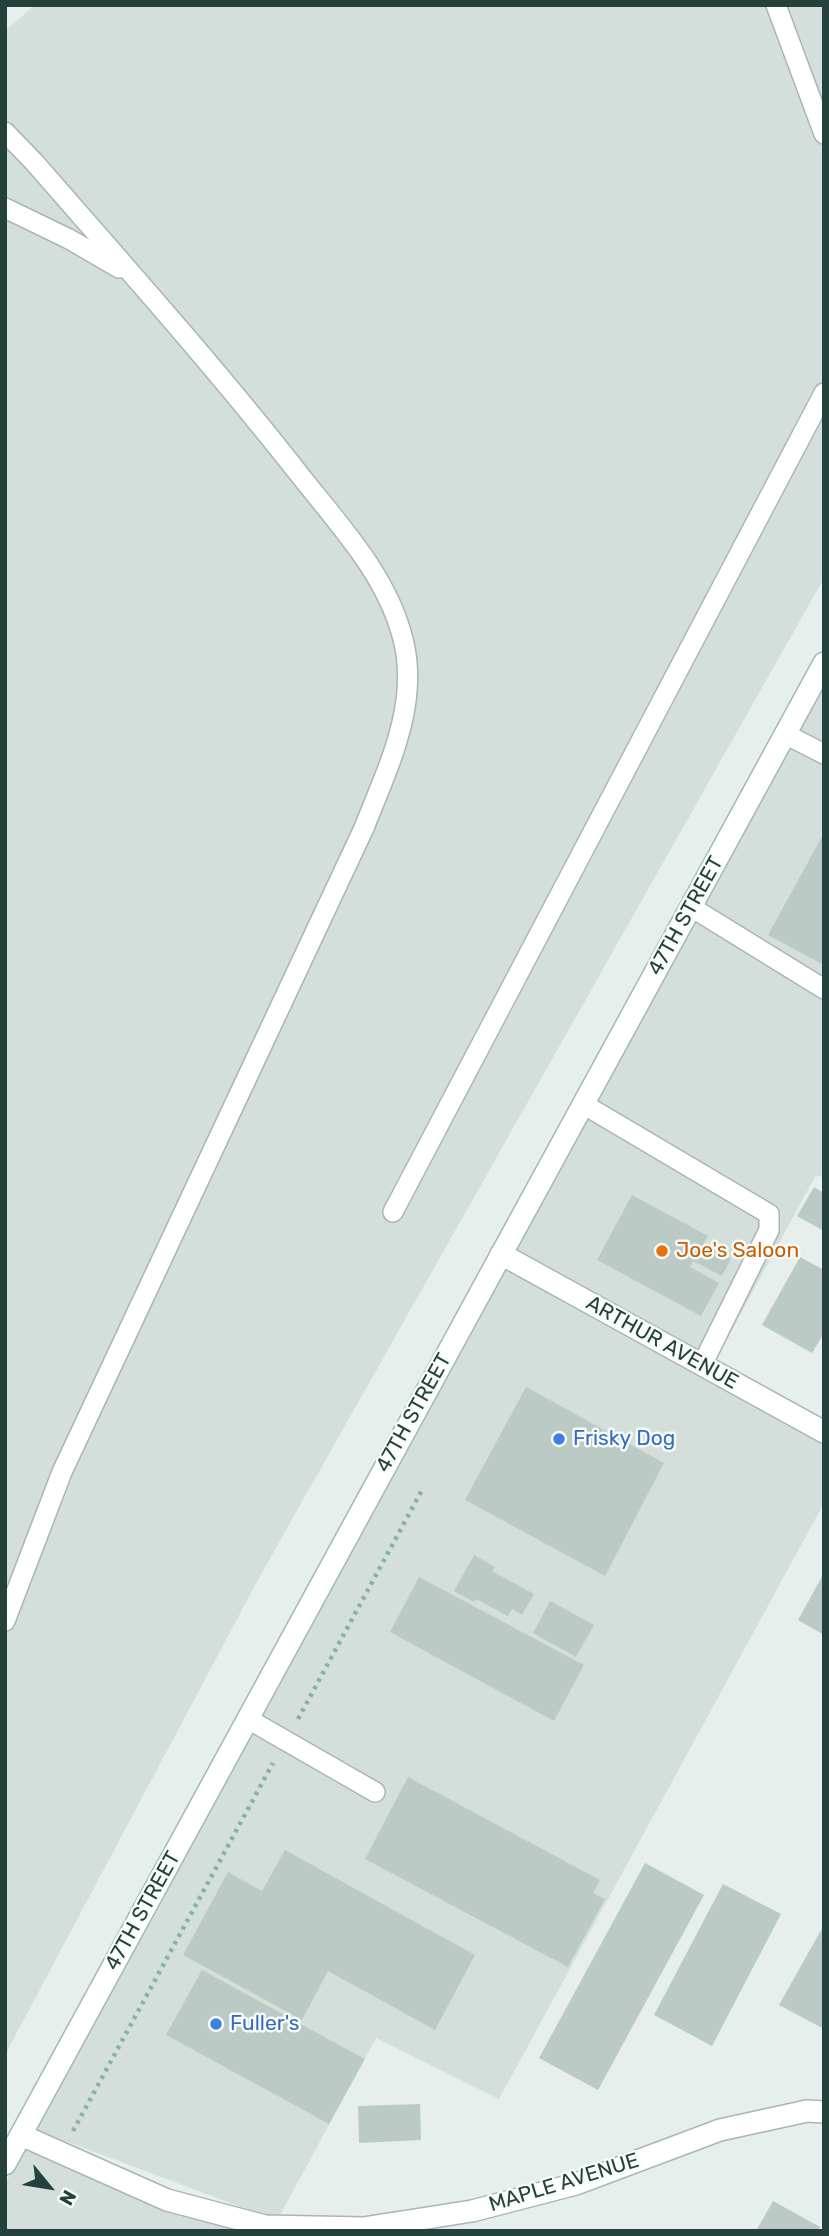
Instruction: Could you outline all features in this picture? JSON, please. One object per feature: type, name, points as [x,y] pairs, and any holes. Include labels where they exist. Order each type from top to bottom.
[{"type":"main road","name":"47TH STREET","points":[[5,2164],[824,663]]},
{"type":"main road","name":"ARTHUR AVENUE","points":[[501,1254],[824,1432]]},
{"type":"main road","name":"MAPLE AVENUE","points":[[21,2136],[167,2200],[264,2228],[363,2229],[472,2211],[576,2184],[720,2130],[807,2112],[824,2112]]},
{"type":"lane","points":[[776,5],[824,134]]},
{"type":"lane","points":[[5,132],[237,396],[361,554],[388,595],[404,640],[408,685],[398,742],[364,828],[62,1472],[5,1621]]},
{"type":"lane","points":[[5,208],[69,239],[134,276]]},
{"type":"lane","points":[[394,1212],[824,393]]},
{"type":"lane","points":[[785,734],[824,754]]},
{"type":"lane","points":[[691,907],[824,989]]},
{"type":"lane","points":[[583,1104],[769,1214],[769,1230],[702,1365]]},
{"type":"lane","points":[[248,1719],[375,1792]]},
{"type":"path","points":[[61,2153],[422,1490]]},
{"type":"shaded area","points":[[35,5],[824,5],[824,578],[260,1576],[5,2055],[5,31]]},
{"type":"shaded area","points":[[824,687],[824,1178],[816,1175],[713,1365],[516,1250]]},
{"type":"shaded area","points":[[507,1268],[824,1443],[824,1503],[499,2099],[376,2038],[279,2217],[265,2216],[36,2130]]},
{"type":"shaded area","points":[[25,2147],[250,2231],[5,2231],[5,2184]]},
{"type":"building","points":[[824,833],[824,965],[768,935]]},
{"type":"building","points":[[814,1187],[824,1193],[824,1231],[797,1216]]},
{"type":"building","points":[[632,1195],[708,1236],[703,1244],[731,1259],[722,1276],[693,1261],[690,1267],[719,1283],[701,1316],[597,1260]]},
{"type":"building","points":[[800,1257],[824,1270],[824,1333],[812,1353],[762,1325]]},
{"type":"building","points":[[526,1387],[664,1463],[605,1576],[465,1500]]},
{"type":"building","points":[[474,1555],[495,1567],[492,1571],[534,1594],[522,1615],[512,1609],[508,1616],[454,1591]]},
{"type":"building","points":[[824,1573],[824,1635],[798,1620]]},
{"type":"building","points":[[419,1577],[584,1665],[554,1721],[390,1632]]},
{"type":"building","points":[[550,1601],[594,1625],[576,1657],[533,1633]]},
{"type":"building","points":[[408,1777],[600,1880],[593,1893],[605,1899],[568,1967],[365,1859]]},
{"type":"building","points":[[285,1850],[475,1955],[435,2030],[328,1971],[302,2020],[183,1955],[228,1872],[262,1891]]},
{"type":"building","points":[[645,1863],[704,1895],[598,2090],[539,2058]]},
{"type":"building","points":[[723,1884],[781,1914],[712,2046],[654,2015]]},
{"type":"building","points":[[824,1925],[824,2029],[779,2005]]},
{"type":"building","points":[[202,1970],[365,2059],[329,2124],[166,2035]]},
{"type":"building","points":[[420,2104],[421,2140],[359,2143],[358,2106]]},
{"type":"building","points":[[773,2201],[820,2227],[818,2231],[756,2231]]},
{"type":"place","name":"Joe's Saloon","points":[[662,1251]]},
{"type":"place","name":"Frisky Dog","points":[[559,1439]]},
{"type":"place","name":"Fuller's","points":[[216,2024]]}]
